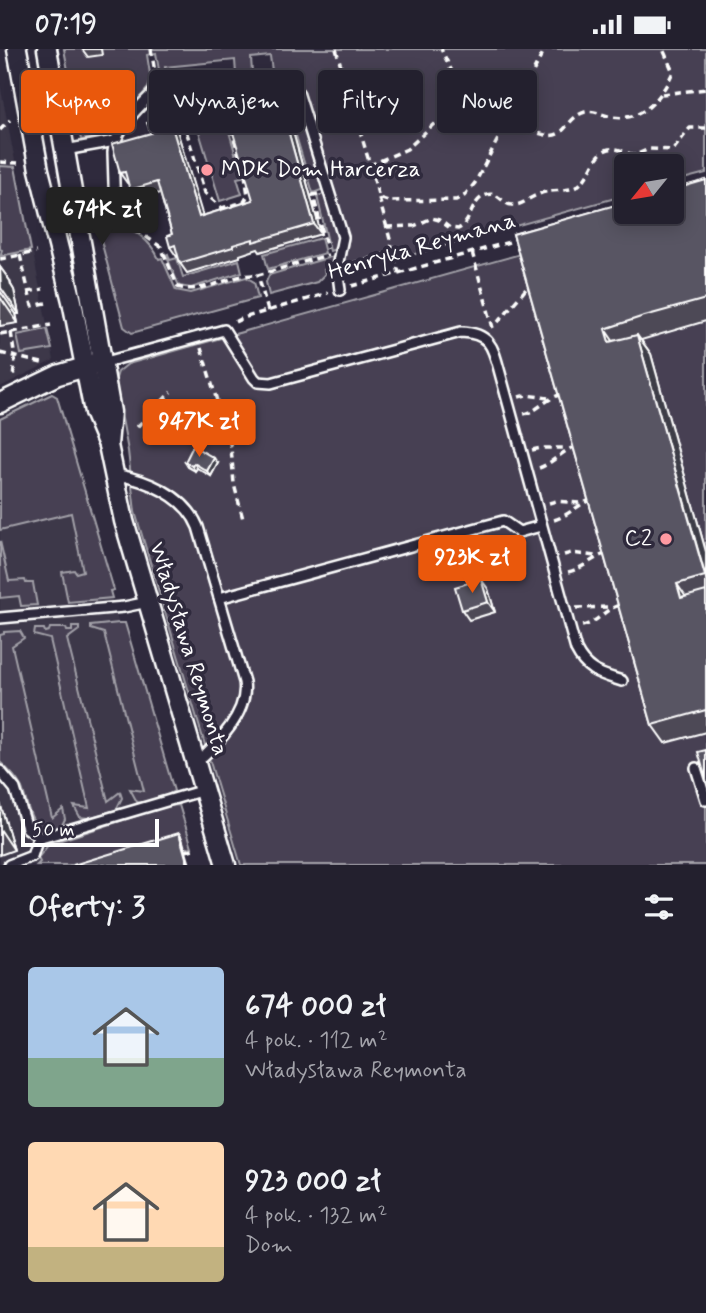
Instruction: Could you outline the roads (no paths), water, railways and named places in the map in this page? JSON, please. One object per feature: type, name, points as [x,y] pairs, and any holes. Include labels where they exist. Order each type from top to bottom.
[{"type":"street","name":"Władysława Reymonta","points":[[17,49],[35,151],[67,277],[111,412],[108,445],[124,521],[226,865]]},
{"type":"street","name":"Władysława Reymonta","points":[[47,49],[78,226],[94,365]]},
{"type":"street","points":[[35,151],[64,148]]},
{"type":"street","points":[[0,403],[58,375],[94,365]]},
{"type":"lane","points":[[78,226],[115,215],[115,141],[158,90],[274,77],[285,79],[299,95],[344,237],[337,269],[340,290]]},
{"type":"lane","points":[[64,148],[115,141]]},
{"type":"lane","points":[[94,365],[227,328],[249,373],[258,382],[271,383],[461,332],[474,333],[486,339],[491,345],[500,373],[545,524],[580,657],[593,672],[622,681]]},
{"type":"lane","points":[[114,474],[147,483],[178,500],[189,510],[198,527],[244,682],[245,693],[226,733],[196,763]]},
{"type":"lane","points":[[219,598],[280,579],[503,521],[519,532],[545,524]]},
{"type":"lane","points":[[0,618],[124,607],[148,602]]},
{"type":"lane","points":[[696,768],[706,800]]},
{"type":"lane","points":[[0,771],[15,789],[27,828],[38,838],[204,790]]},
{"type":"lane","points":[[9,865],[32,856],[38,838]]},
{"type":"place","name":"MDK Dom Harcerza","points":[[207,170]]},
{"type":"place","name":"C2","points":[[666,539]]}]
